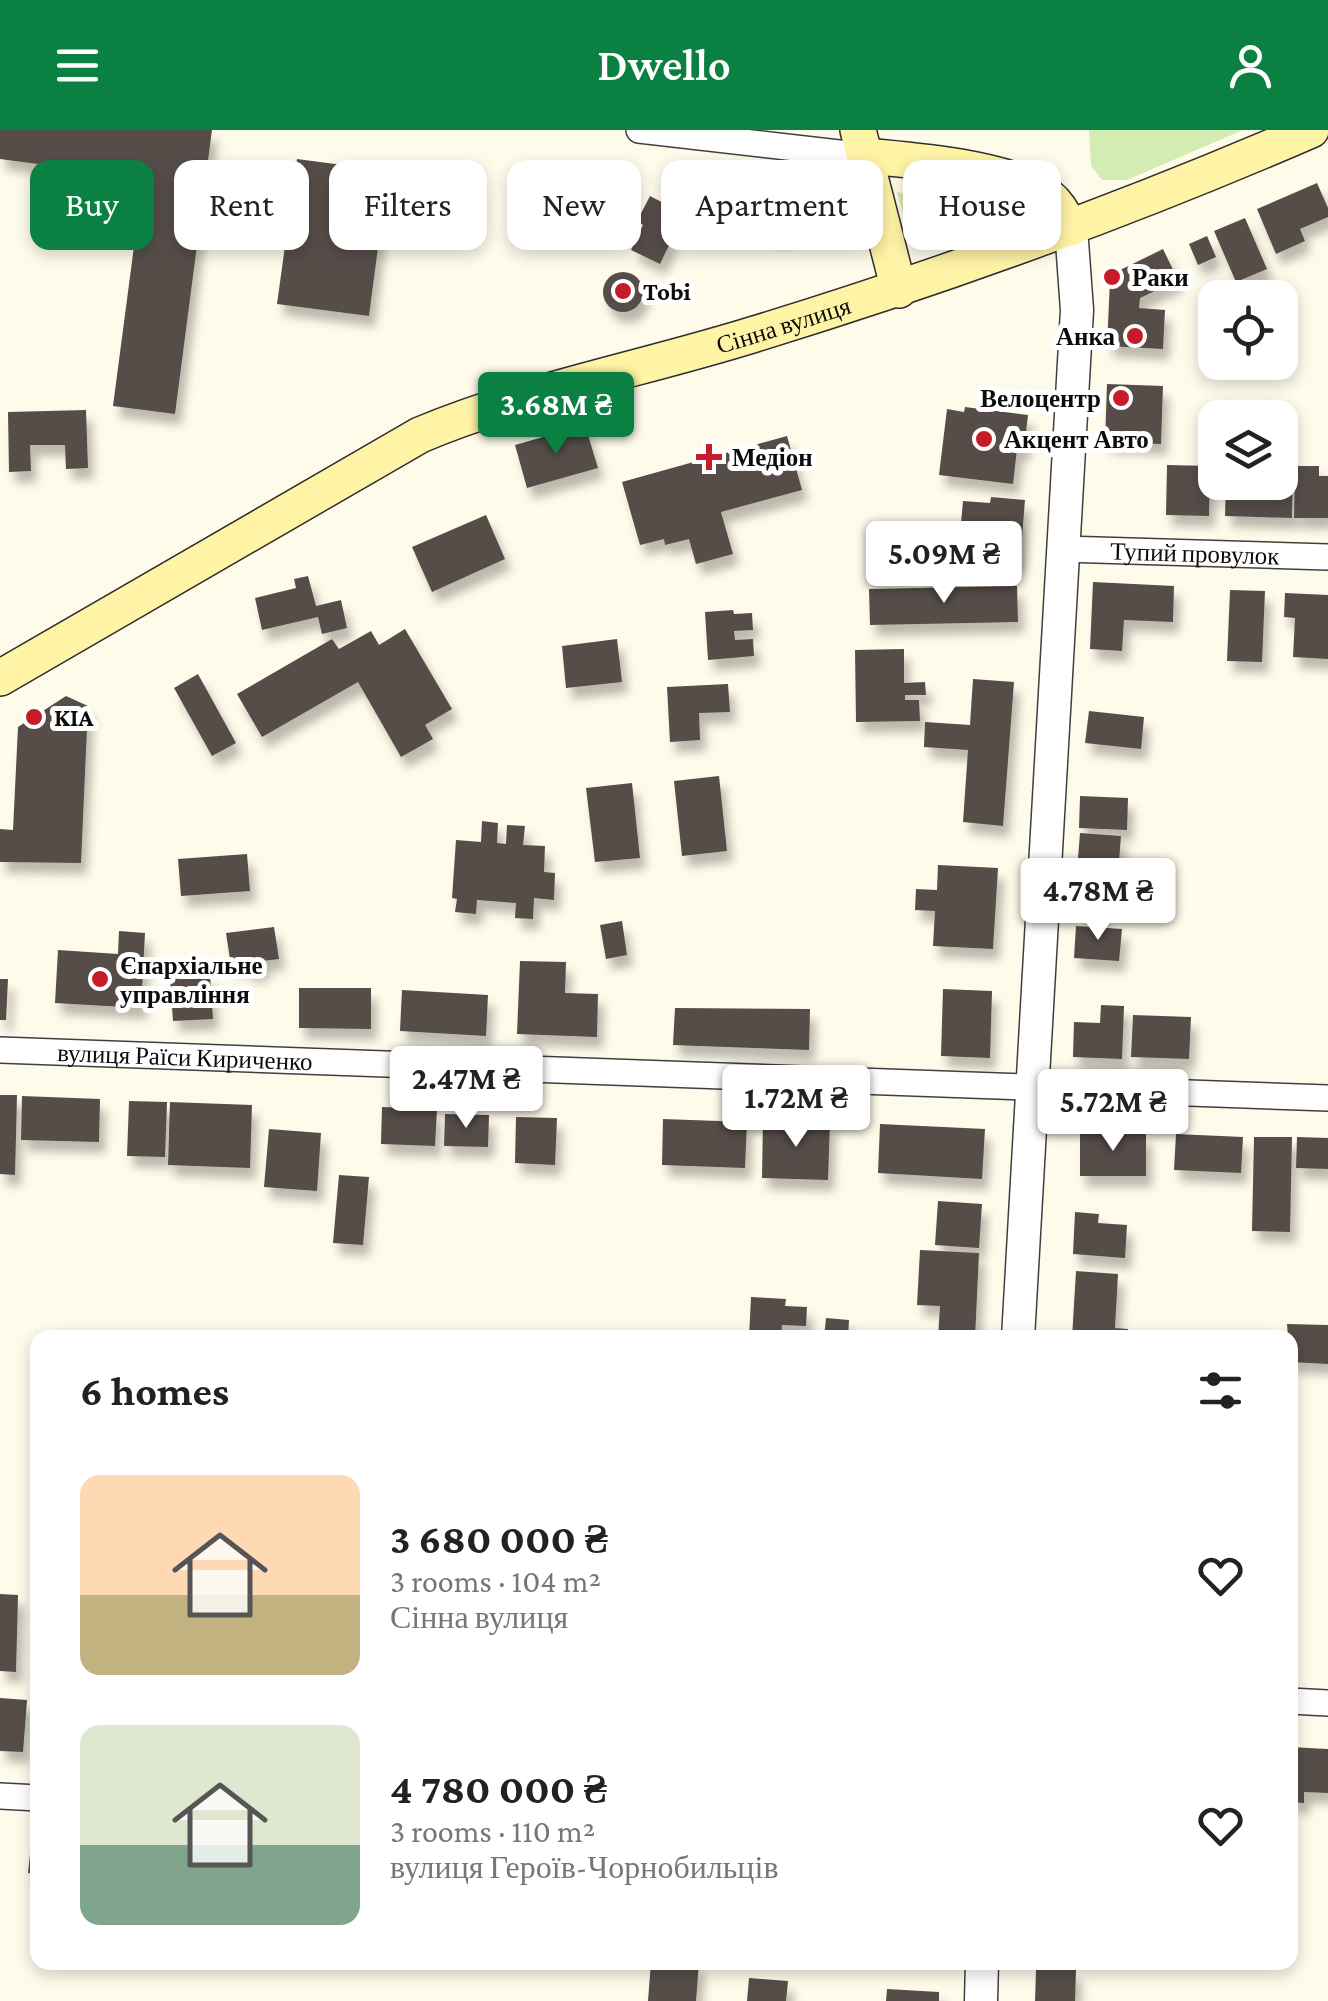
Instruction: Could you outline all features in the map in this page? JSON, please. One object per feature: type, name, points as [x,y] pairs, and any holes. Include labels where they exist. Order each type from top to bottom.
[{"type":"main road","name":"Сінна вулиця","points":[[0,678],[420,435],[479,410],[899,290],[1179,187],[1311,130]]},
{"type":"main road","points":[[899,290],[862,143],[987,172],[1045,193],[1058,205],[1071,228]]},
{"type":"street","points":[[639,130],[862,143]]},
{"type":"street","points":[[1018,1330],[1077,310],[1071,228]]},
{"type":"street","name":"Тупий провулок","points":[[1063,549],[1328,557]]},
{"type":"street","name":"вулиця Раїси Кириченко","points":[[0,1050],[1328,1098]]},
{"type":"street","points":[[1298,1701],[1328,1703]]},
{"type":"street","points":[[0,1796],[30,1798]]},
{"type":"street","points":[[981,2001],[982,1970]]},
{"type":"green space","points":[[1089,130],[1243,130],[1127,180],[1102,180],[1091,166]]},
{"type":"building","points":[[0,130],[212,130],[208,160],[174,160],[174,250],[196,250],[175,414],[113,406],[134,250],[154,250],[154,160],[30,163],[0,159]]},
{"type":"building","points":[[309,161],[329,163],[329,250],[378,250],[369,316],[277,304],[284,250],[309,250]]},
{"type":"building","points":[[1317,183],[1328,217],[1300,229],[1305,241],[1276,254],[1257,209]]},
{"type":"building","points":[[650,196],[661,202],[661,250],[667,250],[660,264],[631,250],[641,250],[641,213]]},
{"type":"building","points":[[1245,218],[1267,269],[1235,280],[1214,231]]},
{"type":"building","points":[[1207,236],[1216,257],[1198,265],[1189,244]]},
{"type":"building","points":[[1163,249],[1178,280],[1140,298],[1139,308],[1165,310],[1163,349],[1107,346],[1110,281],[1114,273]]},
{"type":"building","name":"Tobi","points":[[623,272],[637,278],[643,292],[637,306],[623,312],[609,306],[603,292],[609,278]]},
{"type":"building","points":[[1107,384],[1163,386],[1161,444],[1105,442]]},
{"type":"building","name":"Акцент Авто","points":[[965,407],[1028,415],[1024,450],[1017,449],[1013,484],[939,475],[947,409],[964,412]]},
{"type":"building","points":[[86,410],[88,468],[66,469],[65,445],[30,445],[31,471],[9,472],[8,412]]},
{"type":"building","points":[[585,425],[598,468],[527,488],[515,445]]},
{"type":"building","name":"Медіон","points":[[787,436],[802,490],[721,512],[733,554],[696,564],[689,539],[665,545],[664,539],[640,545],[622,482]]},
{"type":"building","points":[[1167,465],[1198,466],[1198,500],[1209,500],[1209,516],[1166,515]]},
{"type":"building","points":[[1298,466],[1319,466],[1319,476],[1328,476],[1328,518],[1294,518]]},
{"type":"building","points":[[991,497],[1025,500],[1020,563],[986,560],[988,525],[961,523],[963,501],[990,503]]},
{"type":"building","points":[[1225,500],[1292,500],[1292,518],[1225,516]]},
{"type":"building","points":[[486,515],[505,559],[432,592],[412,547]]},
{"type":"building","points":[[308,576],[316,606],[341,600],[347,628],[322,634],[318,617],[262,630],[255,598],[296,588],[294,579]]},
{"type":"building","points":[[1093,582],[1174,586],[1173,622],[1124,620],[1122,651],[1090,649]]},
{"type":"building","points":[[1017,586],[1018,622],[870,625],[869,589]]},
{"type":"building","points":[[1230,590],[1265,591],[1262,662],[1227,661]]},
{"type":"building","points":[[1285,593],[1328,595],[1328,659],[1293,657],[1295,618],[1284,617]]},
{"type":"building","points":[[733,610],[734,614],[752,613],[753,630],[734,631],[735,640],[753,639],[754,656],[708,660],[705,612]]},
{"type":"building","points":[[405,629],[452,709],[425,725],[433,739],[401,757],[358,682],[262,737],[237,694],[332,639],[339,649],[371,631],[379,645]]},
{"type":"building","points":[[617,639],[622,682],[566,688],[562,646]]},
{"type":"building","points":[[904,649],[904,683],[925,682],[926,695],[905,695],[905,700],[919,700],[920,721],[856,722],[855,650]]},
{"type":"building","points":[[198,674],[236,743],[212,756],[174,688]]},
{"type":"building","points":[[973,679],[1014,682],[1003,826],[963,822],[968,750],[924,747],[925,722],[970,725]]},
{"type":"building","points":[[728,684],[730,712],[699,713],[700,740],[670,742],[667,687]]},
{"type":"building","points":[[66,696],[88,706],[81,863],[0,862],[0,829],[13,830],[18,727]]},
{"type":"building","points":[[1089,711],[1144,717],[1141,749],[1085,743]]},
{"type":"building","points":[[719,776],[727,851],[682,856],[674,781]]},
{"type":"building","points":[[632,783],[640,858],[595,862],[586,788]]},
{"type":"building","points":[[1080,796],[1128,798],[1127,830],[1079,828]]},
{"type":"building","points":[[482,821],[498,823],[497,843],[506,844],[507,825],[525,826],[523,845],[545,846],[544,872],[555,873],[554,900],[534,898],[533,919],[515,918],[516,903],[477,900],[476,914],[455,912],[457,899],[452,898],[456,840],[481,842]]},
{"type":"building","points":[[1080,833],[1121,836],[1117,887],[1076,884]]},
{"type":"building","points":[[247,854],[250,891],[181,896],[178,859]]},
{"type":"building","points":[[938,865],[998,868],[993,949],[933,946],[935,911],[915,910],[916,889],[937,890]]},
{"type":"building","points":[[622,921],[627,955],[606,959],[600,925]]},
{"type":"building","points":[[1076,926],[1122,929],[1119,961],[1074,958]]},
{"type":"building","points":[[274,927],[279,959],[263,961],[264,969],[247,972],[246,964],[231,966],[226,933]]},
{"type":"building","name":"Єпархіальне управління","points":[[119,931],[145,933],[141,1008],[55,1003],[58,950],[118,954]]},
{"type":"building","points":[[520,961],[566,962],[565,993],[598,994],[597,1037],[517,1034]]},
{"type":"building","points":[[210,975],[213,1019],[173,1021],[170,978]]},
{"type":"building","points":[[0,979],[8,979],[6,1020],[0,1020]]},
{"type":"building","points":[[299,988],[371,988],[371,1029],[299,1028]]},
{"type":"building","points":[[943,989],[992,991],[990,1058],[941,1056]]},
{"type":"building","points":[[402,990],[488,995],[486,1036],[400,1031]]},
{"type":"building","points":[[1101,1005],[1124,1006],[1122,1059],[1073,1057],[1074,1022],[1100,1023]]},
{"type":"building","points":[[675,1008],[810,1009],[809,1050],[673,1045]]},
{"type":"building","points":[[1133,1015],[1191,1017],[1189,1059],[1131,1057]]},
{"type":"building","points":[[0,1095],[17,1095],[15,1175],[0,1174]]},
{"type":"building","points":[[22,1096],[100,1099],[99,1142],[21,1140]]},
{"type":"building","points":[[129,1101],[167,1102],[165,1157],[127,1156]]},
{"type":"building","points":[[170,1102],[252,1105],[250,1168],[168,1165]]},
{"type":"building","points":[[382,1107],[437,1109],[435,1146],[381,1144]]},
{"type":"building","points":[[445,1114],[489,1115],[488,1147],[444,1146]]},
{"type":"building","points":[[516,1117],[557,1118],[555,1165],[515,1163]]},
{"type":"building","points":[[663,1119],[747,1122],[745,1168],[662,1165]]},
{"type":"building","points":[[763,1120],[830,1122],[828,1180],[762,1178]]},
{"type":"building","points":[[880,1124],[985,1129],[982,1179],[878,1173]]},
{"type":"building","points":[[269,1129],[321,1133],[317,1191],[264,1187]]},
{"type":"building","points":[[1080,1133],[1146,1133],[1146,1176],[1080,1176]]},
{"type":"building","points":[[1176,1134],[1243,1137],[1241,1173],[1174,1170]]},
{"type":"building","points":[[1254,1137],[1292,1137],[1290,1232],[1252,1231]]},
{"type":"building","points":[[1297,1137],[1328,1138],[1328,1169],[1296,1168]]},
{"type":"building","points":[[339,1175],[369,1177],[363,1245],[333,1243]]},
{"type":"building","points":[[938,1201],[982,1204],[979,1248],[935,1245]]},
{"type":"building","points":[[1075,1212],[1099,1214],[1098,1223],[1127,1225],[1125,1258],[1073,1254]]},
{"type":"building","points":[[920,1250],[979,1253],[975,1330],[938,1330],[940,1306],[917,1305]]},
{"type":"building","points":[[1076,1271],[1118,1274],[1115,1328],[1128,1330],[1072,1330]]},
{"type":"building","points":[[751,1297],[786,1299],[785,1306],[807,1307],[806,1326],[749,1330]]},
{"type":"building","points":[[826,1318],[849,1320],[848,1330],[825,1330]]},
{"type":"building","points":[[1287,1324],[1328,1325],[1328,1364],[1298,1362],[1298,1330],[1287,1330]]},
{"type":"building","points":[[0,1594],[18,1595],[16,1672],[0,1671]]},
{"type":"building","points":[[0,1698],[27,1700],[23,1752],[0,1751]]},
{"type":"building","points":[[1298,1747],[1328,1749],[1328,1793],[1304,1792],[1304,1803],[1298,1803]]},
{"type":"building","points":[[650,1970],[698,1970],[696,2001],[648,2001]]},
{"type":"building","points":[[1036,1970],[1076,1970],[1075,2001],[1035,2001]]},
{"type":"building","points":[[749,1978],[788,1981],[786,2001],[747,2001]]},
{"type":"building","points":[[887,1989],[939,1992],[939,2001],[886,2001]]},
{"type":"place","name":"Раки","points":[[1112,277]]},
{"type":"place","name":"Tobi","points":[[623,291]]},
{"type":"place","name":"Анка","points":[[1135,336]]},
{"type":"place","name":"Велоцентр","points":[[1121,398]]},
{"type":"place","name":"Акцент Авто","points":[[984,439]]},
{"type":"place","name":"Медіон","points":[[709,457]]},
{"type":"place","name":"KIA","points":[[34,717]]},
{"type":"place","name":"Єпархіальне управління","points":[[100,979]]}]
